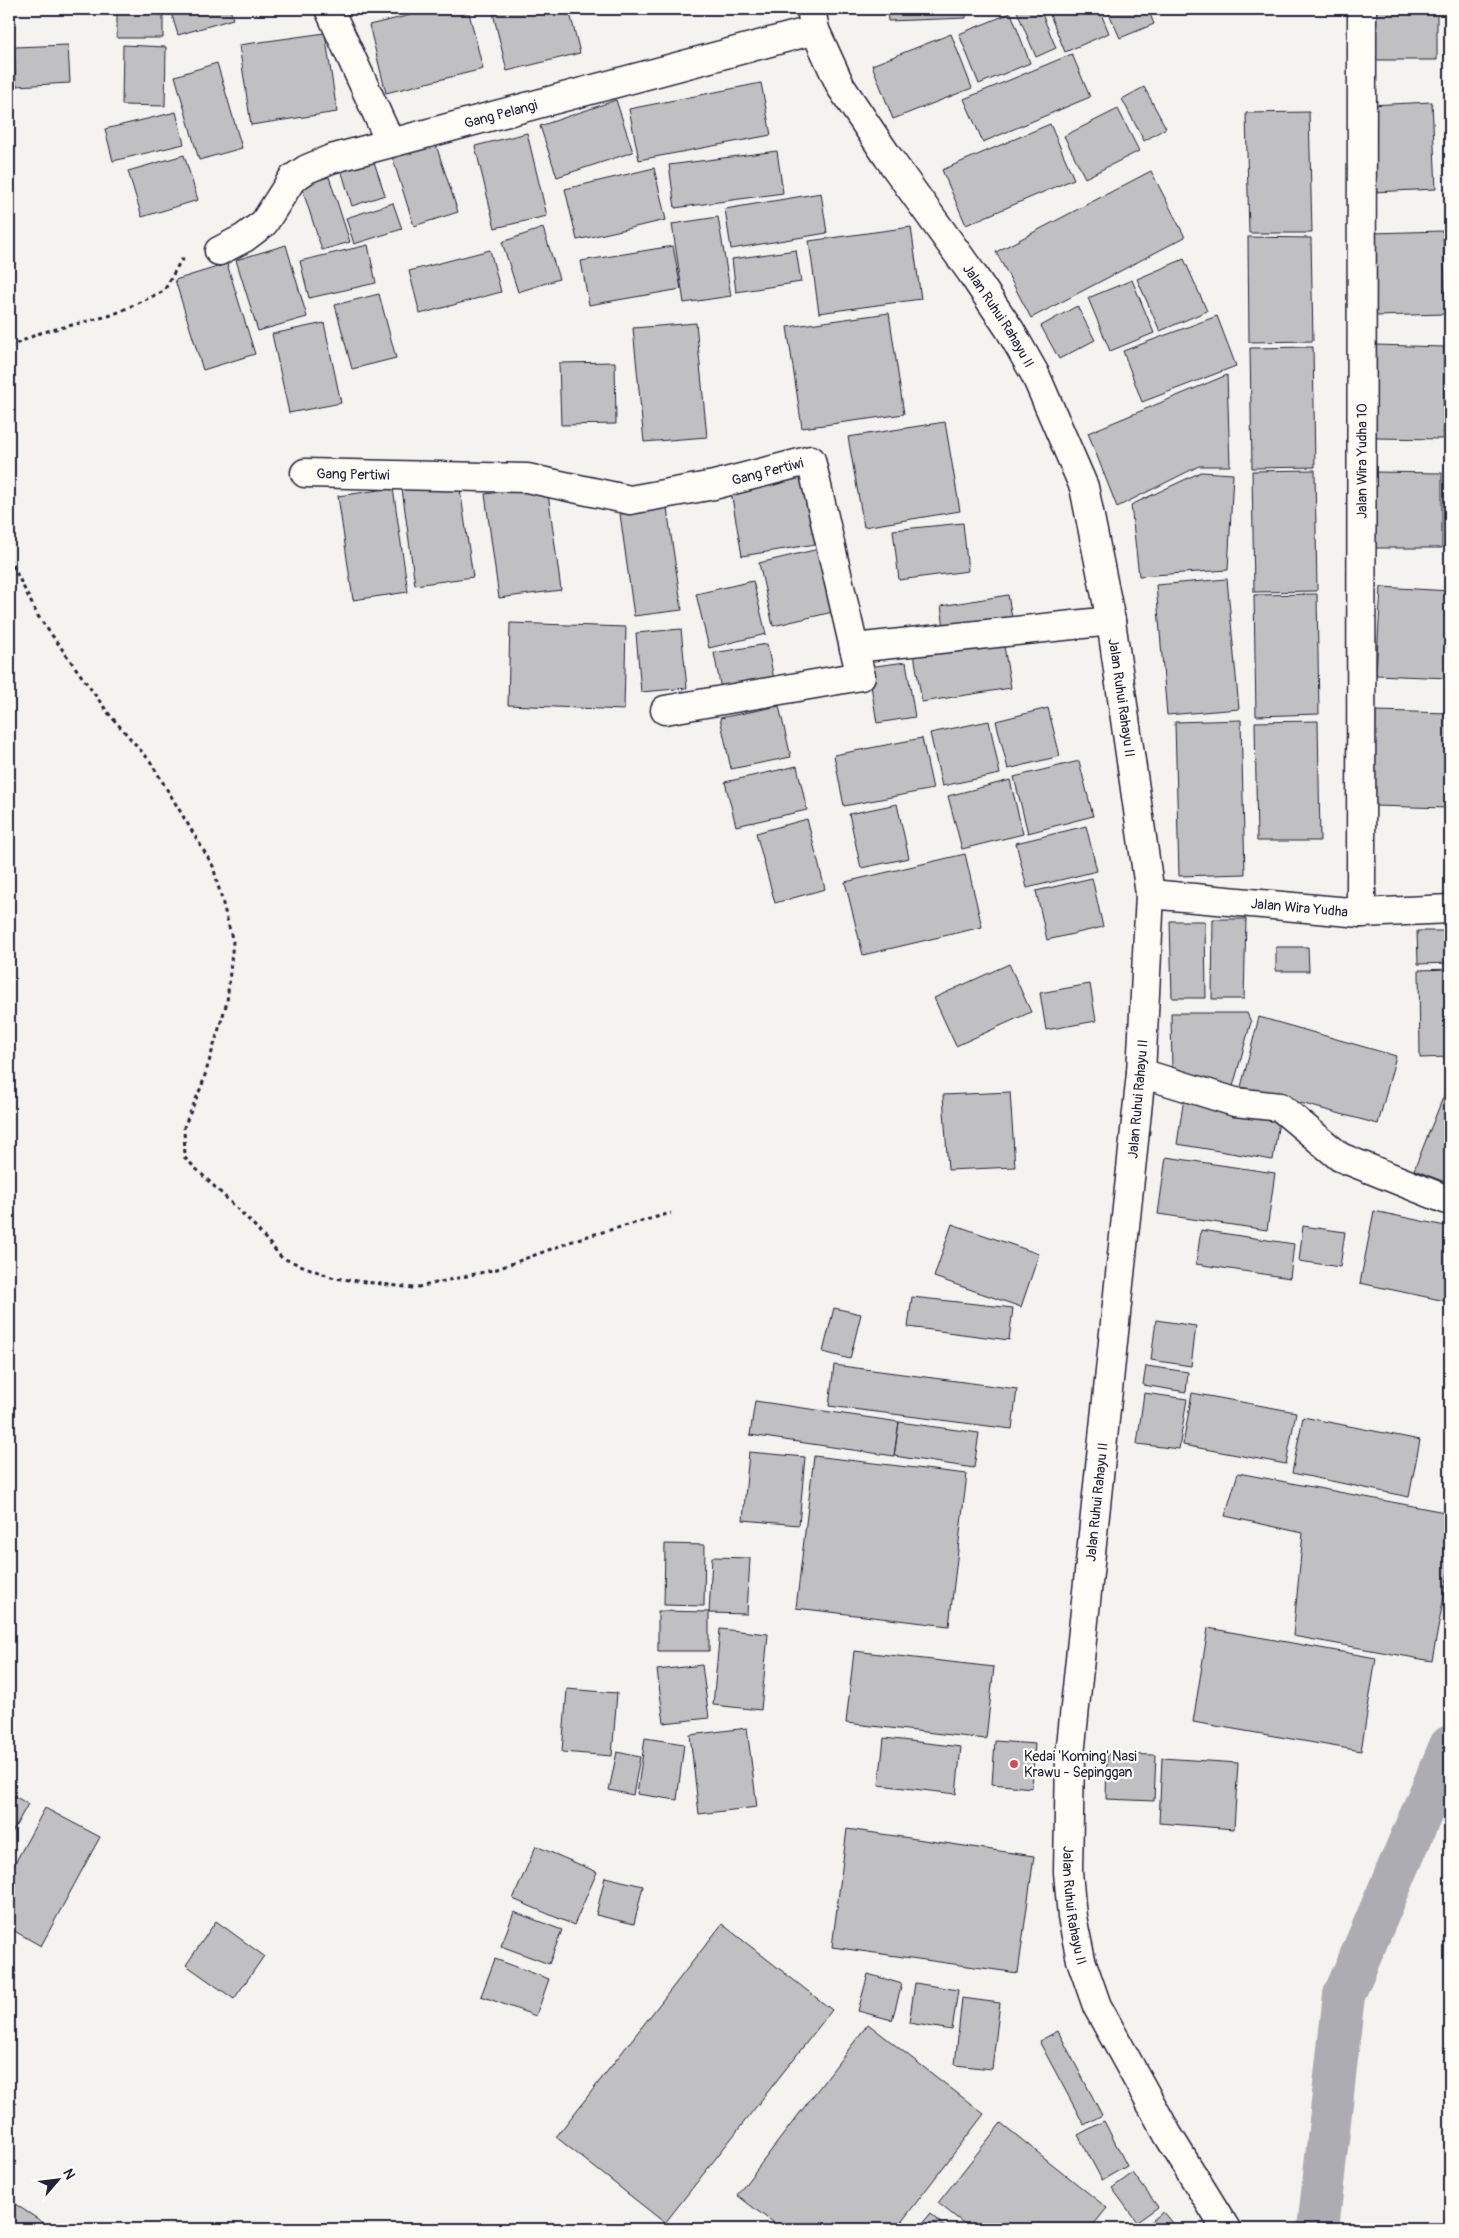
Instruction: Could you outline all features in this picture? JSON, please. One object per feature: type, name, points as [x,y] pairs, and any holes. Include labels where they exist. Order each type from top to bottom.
[{"type":"street","points":[[329,9],[390,142]]},
{"type":"street","name":"Jalan Wira Yudha 10","points":[[1361,913],[1362,9]]},
{"type":"street","name":"Gang Pelangi","points":[[219,251],[244,238],[264,223],[292,179],[307,169],[331,159],[813,19]]},
{"type":"street","name":"Jalan Ruhui Rahayu II","points":[[813,19],[841,87],[888,157],[977,280],[1010,330],[1035,374],[1084,487],[1111,620],[1150,894],[1141,1073],[1070,1755],[1068,1872],[1074,1926],[1081,1960],[1097,2006],[1168,2135],[1226,2229]]},
{"type":"street","name":"Gang Pertiwi","points":[[305,473],[527,478],[630,500],[714,485],[811,460],[854,648]]},
{"type":"street","points":[[665,710],[860,676],[854,648],[1111,620]]},
{"type":"street","name":"Jalan Wira Yudha","points":[[1150,894],[1361,913],[1450,909]]},
{"type":"street","points":[[1141,1073],[1235,1102],[1280,1107],[1340,1157],[1450,1201]]},
{"type":"path","points":[[9,347],[40,333],[112,315],[164,291],[182,260],[219,251]]},
{"type":"path","points":[[9,558],[38,616],[109,714],[150,760],[213,866],[233,942],[227,1002],[202,1085],[184,1128],[185,1158],[252,1223],[282,1258],[334,1278],[414,1288],[497,1269],[581,1238],[670,1213]]},
{"type":"building","points":[[117,9],[163,9],[163,38],[117,38]]},
{"type":"building","points":[[170,9],[230,9],[233,19],[178,35]]},
{"type":"building","points":[[436,9],[468,9],[483,69],[386,93],[369,25]]},
{"type":"building","points":[[513,9],[569,9],[580,53],[507,71],[493,13]]},
{"type":"building","points":[[887,9],[966,9],[966,18],[888,21]]},
{"type":"building","points":[[1016,9],[1040,9],[1056,48],[1036,57]]},
{"type":"building","points":[[1066,9],[1099,9],[1109,33],[1065,52],[1050,15]]},
{"type":"building","points":[[1107,9],[1148,9],[1154,24],[1120,38]]},
{"type":"building","points":[[1374,9],[1437,9],[1437,60],[1375,60]]},
{"type":"building","points":[[1011,13],[1030,63],[979,84],[959,34]]},
{"type":"building","points":[[325,33],[337,112],[251,125],[239,45]]},
{"type":"building","points":[[951,34],[972,88],[893,119],[872,65]]},
{"type":"building","points":[[68,45],[70,83],[16,86],[14,47]]},
{"type":"building","points":[[123,45],[166,47],[165,106],[122,105]]},
{"type":"building","points":[[1072,54],[1090,97],[983,142],[964,99]]},
{"type":"building","points":[[217,63],[242,148],[199,160],[175,76]]},
{"type":"building","points":[[761,83],[771,135],[639,160],[629,109]]},
{"type":"building","points":[[1144,87],[1166,128],[1144,141],[1122,99]]},
{"type":"building","points":[[616,100],[633,152],[557,177],[540,126]]},
{"type":"building","points":[[1432,102],[1436,189],[1373,192],[1369,105]]},
{"type":"building","points":[[1118,109],[1139,151],[1085,178],[1064,136]]},
{"type":"building","points":[[176,112],[184,144],[113,161],[105,129]]},
{"type":"building","points":[[1309,112],[1312,233],[1249,233],[1246,113]]},
{"type":"building","points":[[1050,124],[1074,179],[966,225],[942,170]]},
{"type":"building","points":[[527,133],[547,216],[495,228],[475,146]]},
{"type":"building","points":[[433,136],[458,212],[414,226],[390,150]]},
{"type":"building","points":[[777,151],[783,193],[675,208],[669,165]]},
{"type":"building","points":[[184,155],[198,200],[142,217],[128,171]]},
{"type":"building","points":[[372,156],[385,195],[352,206],[340,166]]},
{"type":"building","points":[[654,168],[666,220],[577,240],[565,189]]},
{"type":"building","points":[[1151,171],[1185,237],[1031,318],[996,252]]},
{"type":"building","points":[[329,177],[350,242],[322,250],[301,185]]},
{"type":"building","points":[[821,193],[827,233],[731,249],[725,209]]},
{"type":"building","points":[[393,203],[402,229],[354,244],[346,218]]},
{"type":"building","points":[[718,217],[731,296],[684,303],[672,224]]},
{"type":"building","points":[[911,227],[921,299],[819,313],[809,241]]},
{"type":"building","points":[[543,228],[559,279],[518,292],[502,242]]},
{"type":"building","points":[[1443,231],[1446,314],[1376,316],[1372,233]]},
{"type":"building","points":[[1248,237],[1311,238],[1313,341],[1249,342]]},
{"type":"building","points":[[286,245],[307,317],[258,331],[236,260]]},
{"type":"building","points":[[368,245],[376,283],[309,298],[300,261]]},
{"type":"building","points":[[673,246],[681,289],[589,305],[581,261]]},
{"type":"building","points":[[490,250],[501,292],[420,314],[409,271]]},
{"type":"building","points":[[796,250],[801,282],[736,292],[732,259]]},
{"type":"building","points":[[1184,259],[1207,311],[1160,331],[1137,279]]},
{"type":"building","points":[[227,264],[255,354],[203,370],[175,280]]},
{"type":"building","points":[[1132,280],[1154,333],[1110,351],[1088,298]]},
{"type":"building","points":[[379,294],[396,358],[352,369],[335,305]]},
{"type":"building","points":[[1077,306],[1095,340],[1059,359],[1041,326]]},
{"type":"building","points":[[889,313],[904,414],[802,428],[787,327]]},
{"type":"building","points":[[1217,316],[1236,366],[1142,402],[1123,351]]},
{"type":"building","points":[[324,323],[341,403],[289,413],[272,334]]},
{"type":"building","points":[[696,323],[707,437],[644,442],[633,328]]},
{"type":"building","points":[[1375,345],[1444,347],[1443,439],[1374,438]]},
{"type":"building","points":[[1313,347],[1315,467],[1252,468],[1250,348]]},
{"type":"building","points":[[615,362],[616,424],[561,425],[559,363]]},
{"type":"building","points":[[1227,375],[1230,466],[1199,466],[1117,507],[1088,433]]},
{"type":"building","points":[[945,422],[960,511],[864,527],[848,437]]},
{"type":"building","points":[[1315,470],[1317,591],[1254,592],[1252,471]]},
{"type":"building","points":[[809,472],[822,543],[742,556],[730,486]]},
{"type":"building","points":[[1201,472],[1233,474],[1228,570],[1139,576],[1131,505]]},
{"type":"building","points":[[1375,472],[1442,473],[1442,548],[1374,548]]},
{"type":"building","points":[[459,482],[473,577],[415,585],[402,489]]},
{"type":"building","points":[[547,486],[561,590],[499,598],[485,494]]},
{"type":"building","points":[[393,488],[408,592],[353,600],[338,496]]},
{"type":"building","points":[[667,508],[682,610],[634,616],[620,514]]},
{"type":"building","points":[[963,523],[968,571],[899,580],[893,530]]},
{"type":"building","points":[[823,548],[837,611],[773,626],[759,563]]},
{"type":"building","points":[[1227,579],[1239,709],[1167,715],[1156,585]]},
{"type":"building","points":[[753,581],[766,634],[709,648],[696,594]]},
{"type":"building","points":[[1381,587],[1450,591],[1449,678],[1376,675]]},
{"type":"building","points":[[1317,594],[1319,714],[1256,716],[1254,595]]},
{"type":"building","points":[[1008,595],[1013,623],[945,635],[941,606]]},
{"type":"building","points":[[510,623],[626,627],[624,710],[508,705]]},
{"type":"building","points":[[681,629],[687,688],[641,692],[636,633]]},
{"type":"building","points":[[1003,640],[1011,688],[922,702],[914,654]]},
{"type":"building","points":[[767,644],[774,679],[721,689],[714,653]]},
{"type":"building","points":[[906,662],[915,717],[877,723],[868,667]]},
{"type":"building","points":[[779,706],[791,757],[731,769],[720,718]]},
{"type":"building","points":[[1048,708],[1060,756],[1008,769],[996,721]]},
{"type":"building","points":[[1376,711],[1450,713],[1449,808],[1374,806]]},
{"type":"building","points":[[1241,720],[1245,874],[1179,876],[1175,722]]},
{"type":"building","points":[[989,721],[1000,774],[942,786],[930,733]]},
{"type":"building","points":[[1318,721],[1320,841],[1257,841],[1255,722]]},
{"type":"building","points":[[922,738],[933,789],[844,806],[834,755]]},
{"type":"building","points":[[1079,761],[1093,816],[1028,833],[1014,777]]},
{"type":"building","points":[[797,766],[807,810],[736,826],[725,782]]},
{"type":"building","points":[[1010,780],[1023,834],[962,849],[948,796]]},
{"type":"building","points":[[897,804],[909,858],[861,868],[849,814]]},
{"type":"building","points":[[807,819],[825,889],[775,903],[756,833]]},
{"type":"building","points":[[1086,826],[1097,871],[1027,888],[1016,843]]},
{"type":"building","points":[[965,854],[982,927],[863,955],[845,882]]},
{"type":"building","points":[[1092,878],[1103,927],[1047,940],[1036,891]]},
{"type":"building","points":[[1213,919],[1246,919],[1244,999],[1212,999]]},
{"type":"building","points":[[1170,921],[1205,921],[1206,998],[1172,998]]},
{"type":"building","points":[[1417,931],[1450,931],[1450,963],[1418,964]]},
{"type":"building","points":[[1276,947],[1308,947],[1309,971],[1276,971]]},
{"type":"building","points":[[1009,964],[1031,1012],[956,1046],[934,998]]},
{"type":"building","points":[[1450,969],[1450,1057],[1420,1058],[1419,970]]},
{"type":"building","points":[[1090,984],[1096,1021],[1046,1030],[1040,993]]},
{"type":"building","points":[[1171,1013],[1247,1013],[1251,1022],[1232,1090],[1172,1073]]},
{"type":"building","points":[[1259,1017],[1396,1056],[1378,1124],[1241,1087]]},
{"type":"building","points":[[1448,1085],[1450,1086],[1450,1184],[1414,1170]]},
{"type":"building","points":[[1010,1092],[1015,1167],[948,1170],[943,1095]]},
{"type":"building","points":[[1184,1098],[1280,1114],[1273,1160],[1177,1144]]},
{"type":"building","points":[[1166,1157],[1275,1173],[1267,1230],[1158,1214]]},
{"type":"building","points":[[1374,1211],[1450,1227],[1450,1302],[1360,1283]]},
{"type":"building","points":[[952,1224],[1039,1254],[1021,1307],[934,1277]]},
{"type":"building","points":[[1303,1226],[1345,1232],[1340,1267],[1299,1261]]},
{"type":"building","points":[[1201,1230],[1294,1244],[1290,1278],[1196,1264]]},
{"type":"building","points":[[912,1297],[1013,1308],[1009,1340],[908,1327]]},
{"type":"building","points":[[834,1308],[861,1314],[850,1359],[823,1352]]},
{"type":"building","points":[[1156,1320],[1196,1326],[1191,1366],[1151,1360]]},
{"type":"building","points":[[834,1365],[1017,1389],[1012,1429],[829,1406]]},
{"type":"building","points":[[1146,1366],[1188,1372],[1186,1392],[1143,1385]]},
{"type":"building","points":[[1144,1393],[1187,1399],[1179,1449],[1137,1444]]},
{"type":"building","points":[[1192,1393],[1296,1412],[1286,1464],[1183,1445]]},
{"type":"building","points":[[755,1401],[899,1422],[894,1456],[750,1435]]},
{"type":"building","points":[[1303,1417],[1420,1440],[1409,1497],[1292,1473]]},
{"type":"building","points":[[899,1422],[979,1433],[974,1468],[894,1456]]},
{"type":"building","points":[[749,1452],[805,1457],[799,1525],[743,1520]]},
{"type":"building","points":[[814,1456],[967,1474],[949,1626],[796,1608]]},
{"type":"building","points":[[1238,1473],[1450,1513],[1450,1563],[1432,1661],[1293,1636],[1303,1533],[1225,1516]]},
{"type":"building","points":[[665,1544],[705,1545],[704,1606],[664,1605]]},
{"type":"building","points":[[712,1557],[750,1558],[747,1614],[709,1613]]},
{"type":"building","points":[[658,1611],[709,1612],[709,1651],[658,1651]]},
{"type":"building","points":[[1208,1628],[1376,1658],[1361,1751],[1193,1722]]},
{"type":"building","points":[[720,1629],[768,1634],[761,1710],[713,1705]]},
{"type":"building","points":[[854,1651],[994,1667],[986,1739],[846,1723]]},
{"type":"building","points":[[702,1665],[709,1718],[664,1723],[657,1670]]},
{"type":"building","points":[[567,1689],[617,1693],[612,1756],[562,1752]]},
{"type":"building","points":[[747,1728],[757,1807],[699,1814],[690,1735]]},
{"type":"building","points":[[645,1738],[684,1744],[677,1800],[637,1794]]},
{"type":"building","points":[[884,1738],[961,1747],[956,1794],[879,1785]]},
{"type":"building","name":"Kedai 'Koming' Nasi Krawu - Sepinggan","points":[[995,1741],[1035,1744],[1032,1788],[992,1784]]},
{"type":"building","points":[[617,1752],[640,1757],[633,1795],[609,1790]]},
{"type":"building","points":[[1107,1754],[1156,1755],[1154,1801],[1106,1799]]},
{"type":"building","points":[[1162,1758],[1238,1763],[1234,1829],[1159,1823]]},
{"type":"building","points":[[9,1793],[28,1804],[9,1838]]},
{"type":"building","points":[[45,1808],[100,1837],[41,1946],[9,1928],[9,1874]]},
{"type":"building","points":[[847,1829],[1034,1856],[1018,1973],[832,1947]]},
{"type":"building","points":[[536,1846],[597,1872],[574,1925],[513,1899]]},
{"type":"building","points":[[605,1877],[643,1886],[634,1924],[596,1915]]},
{"type":"building","points":[[514,1912],[562,1930],[549,1964],[501,1946]]},
{"type":"building","points":[[216,1921],[264,1956],[234,1999],[186,1965]]},
{"type":"building","points":[[722,1924],[832,2010],[665,2223],[556,2137]]},
{"type":"building","points":[[9,1955],[14,1958],[9,1966]]},
{"type":"building","points":[[495,1959],[549,1979],[536,2016],[481,1996]]},
{"type":"building","points":[[868,1974],[902,1984],[892,2020],[858,2011]]},
{"type":"building","points":[[915,1983],[958,1990],[952,2030],[909,2023]]},
{"type":"building","points":[[962,1998],[1000,2003],[992,2069],[955,2065]]},
{"type":"building","points":[[868,2024],[984,2114],[896,2229],[781,2229],[737,2195]]},
{"type":"building","points":[[1058,2031],[1102,2115],[1084,2125],[1039,2041]]},
{"type":"building","points":[[1104,2121],[1127,2166],[1102,2180],[1078,2135]]},
{"type":"building","points":[[1001,2123],[1107,2208],[1090,2229],[971,2229],[938,2203]]},
{"type":"building","points":[[1133,2173],[1158,2207],[1137,2222],[1112,2188]]},
{"type":"building","points":[[9,2200],[53,2229],[9,2229]]},
{"type":"building","points":[[1163,2212],[1177,2229],[1142,2229]]},
{"type":"building","points":[[930,2214],[948,2229],[918,2229]]},
{"type":"waterway","points":[[1318,2229],[1344,1995],[1450,1746]]},
{"type":"place","name":"Kedai 'Koming' Nasi Krawu - Sepinggan","points":[[1014,1764]]}]
